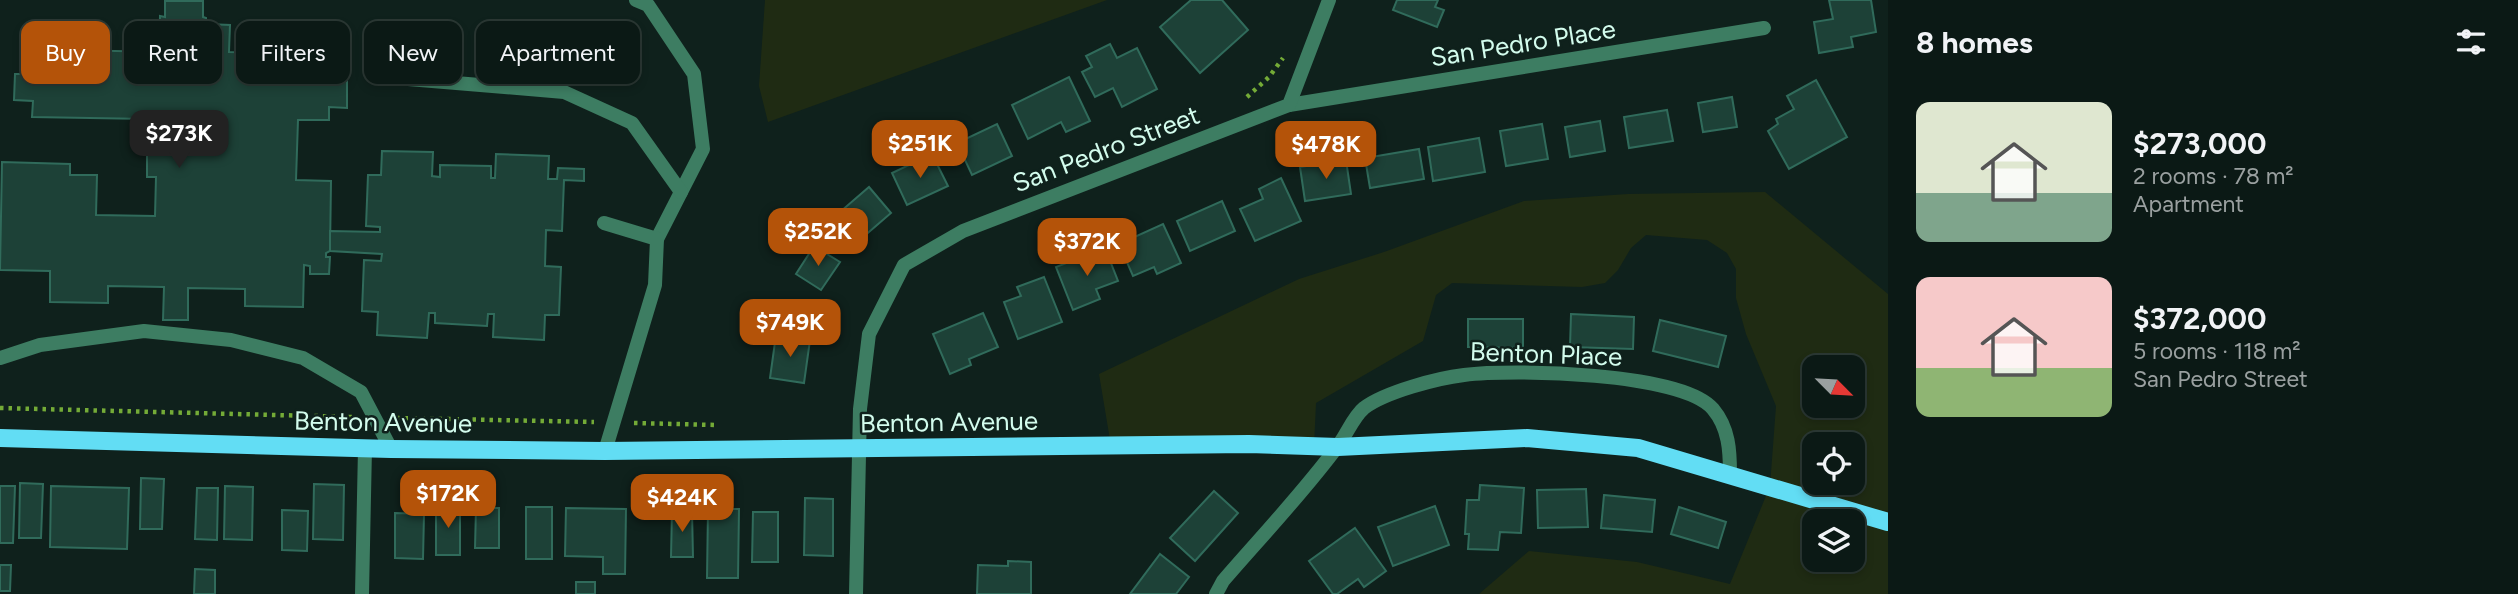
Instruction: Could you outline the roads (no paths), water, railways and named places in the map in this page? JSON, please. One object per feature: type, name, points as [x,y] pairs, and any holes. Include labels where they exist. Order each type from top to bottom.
[{"type":"main road","name":"Benton Avenue","points":[[0,438],[391,449],[604,451],[1249,444],[1338,447],[1527,438],[1638,448],[1888,522]]},
{"type":"street","points":[[604,451],[655,285],[657,239],[703,149],[694,74],[648,5],[636,0]]},
{"type":"street","points":[[1289,105],[1329,0]]},
{"type":"street","name":"San Pedro Place","points":[[1289,105],[1765,28]]},
{"type":"street","points":[[462,84],[564,92],[632,123],[681,192]]},
{"type":"street","name":"San Pedro Street","points":[[856,594],[860,409],[869,334],[904,265],[963,230],[1289,105]]},
{"type":"street","points":[[604,223],[657,239]]},
{"type":"street","points":[[0,358],[40,345],[144,331],[231,340],[303,358],[360,392],[391,449]]},
{"type":"street","name":"Benton Place","points":[[1216,594],[1223,581],[1338,447],[1363,409],[1401,390],[1464,375],[1584,375],[1649,383],[1686,393],[1712,408],[1729,439],[1730,474]]},
{"type":"street","points":[[362,594],[365,448]]}]
